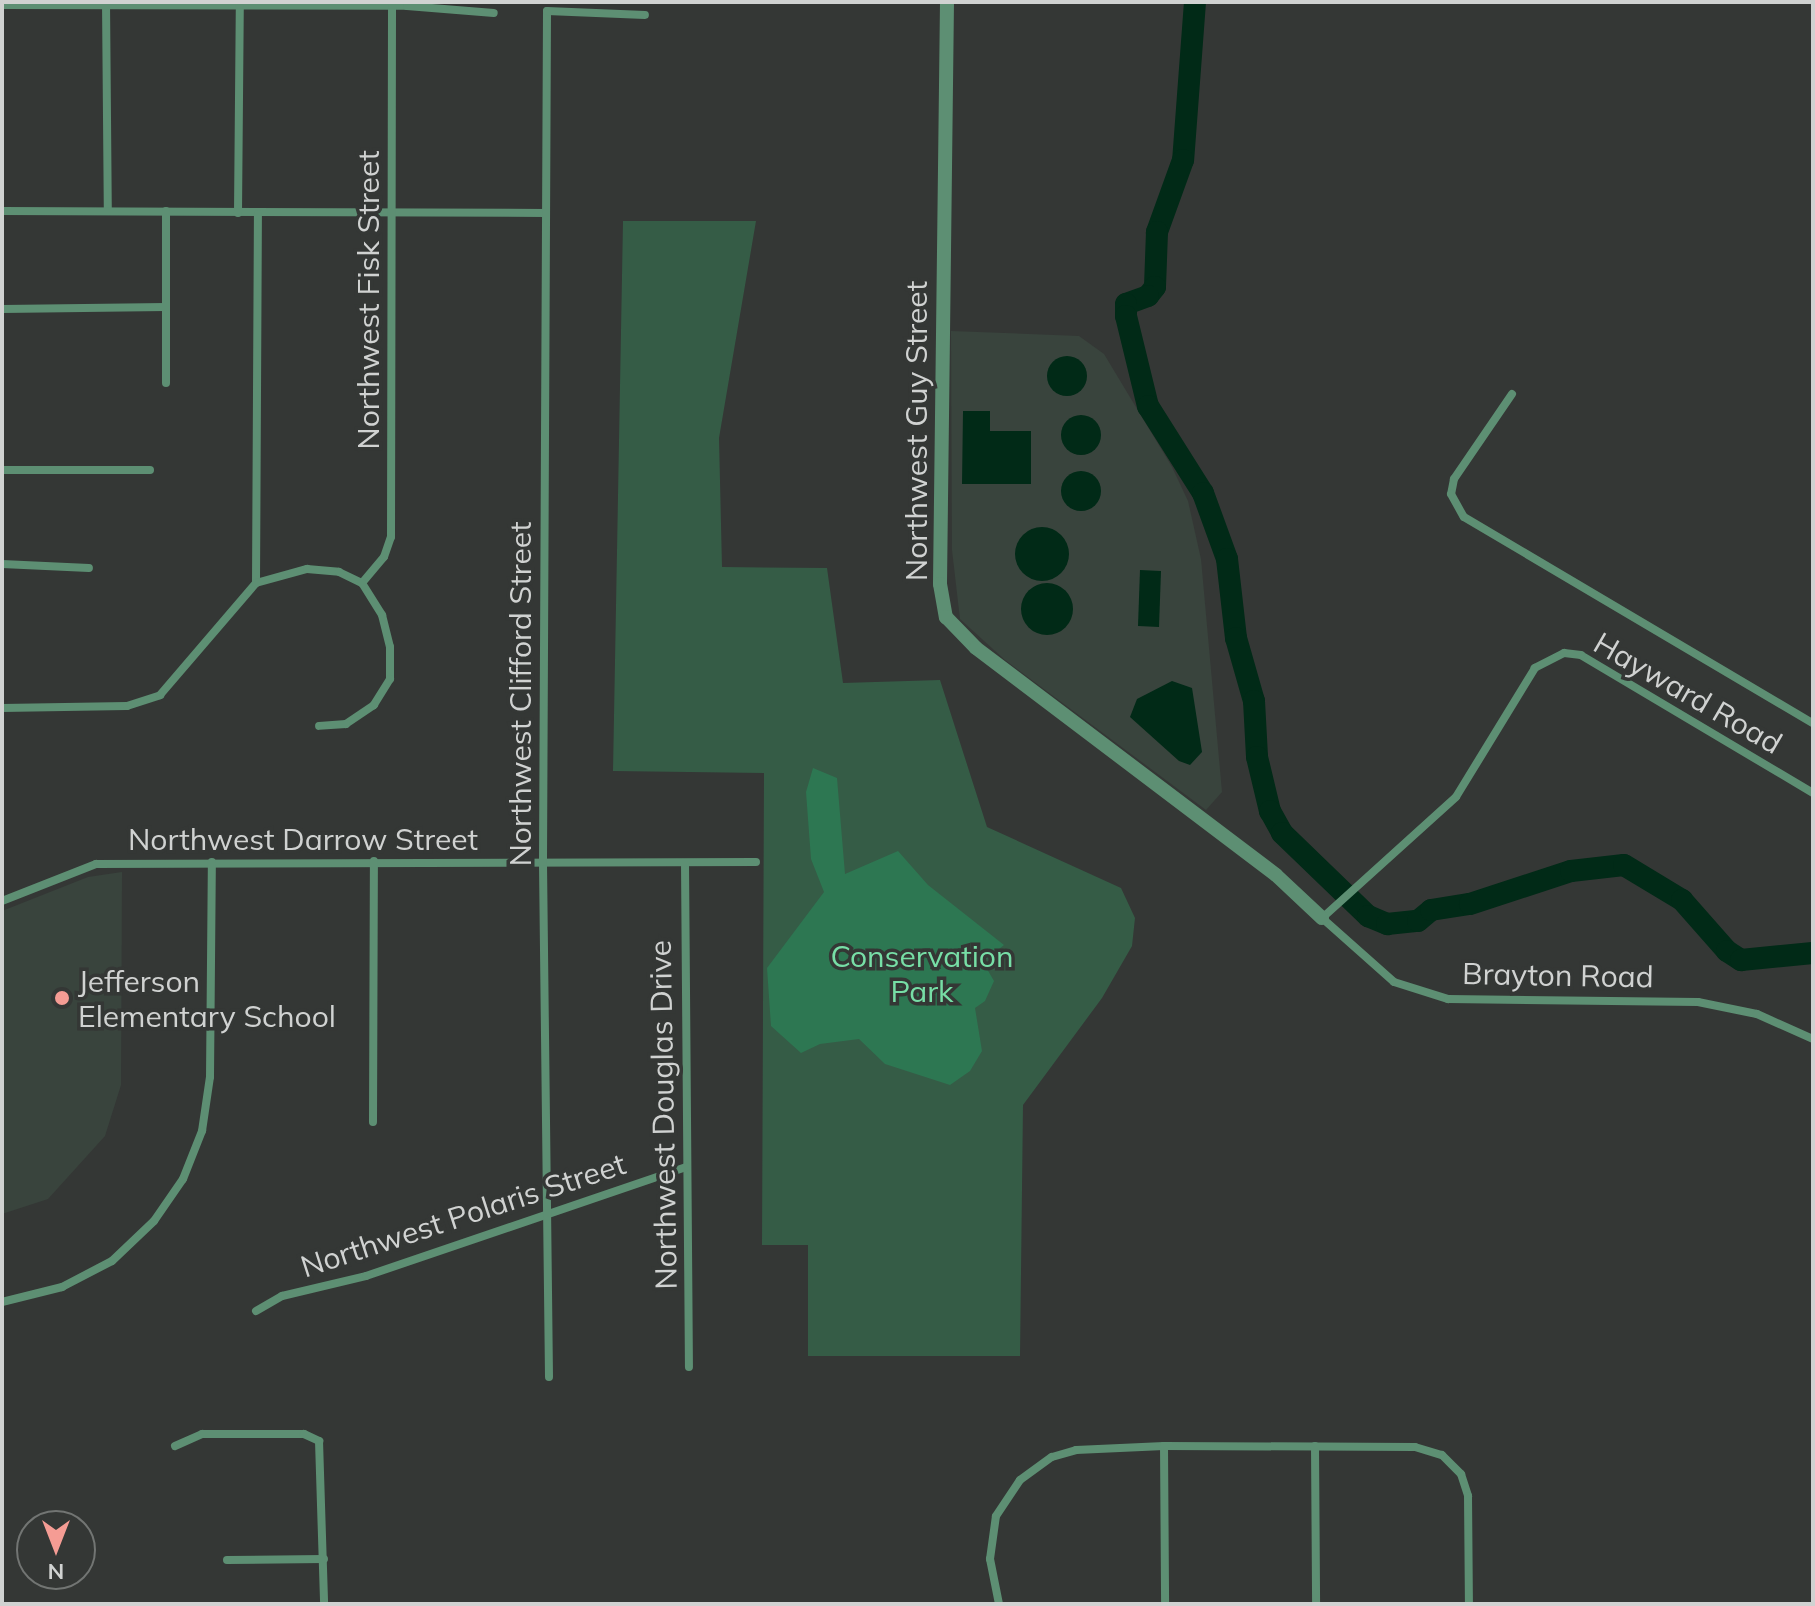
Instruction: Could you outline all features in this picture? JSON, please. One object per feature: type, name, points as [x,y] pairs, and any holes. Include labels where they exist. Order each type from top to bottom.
[{"type":"street","name":"Northwest Guy Street","points":[[947,2],[940,584],[946,617],[976,648],[1276,875],[1322,918]]},
{"type":"street","points":[[238,213],[240,4]]},
{"type":"street","points":[[2,5],[375,4],[494,13]]},
{"type":"street","points":[[106,5],[108,211]]},
{"type":"street","name":"Northwest Fisk Street","points":[[362,583],[384,557],[391,537],[392,7]]},
{"type":"street","name":"Northwest Clifford Street","points":[[549,1377],[543,862],[547,11],[645,15]]},
{"type":"street","points":[[2,211],[546,213]]},
{"type":"street","points":[[166,211],[166,383]]},
{"type":"street","points":[[256,583],[258,214]]},
{"type":"street","points":[[2,309],[166,307]]},
{"type":"street","points":[[1512,394],[1454,479],[1451,494],[1464,517],[1813,723]]},
{"type":"street","points":[[2,470],[150,470]]},
{"type":"street","points":[[2,564],[89,568]]},
{"type":"street","points":[[2,708],[127,706],[160,695],[256,583],[307,569],[339,572],[362,583],[382,615],[390,647],[390,679],[374,705],[346,724],[319,726]]},
{"type":"street","name":"Hayward Road","points":[[1322,918],[1418,836],[1456,797],[1535,668],[1564,653],[1581,655],[1813,793]]},
{"type":"street","points":[[373,1122],[374,861]]},
{"type":"street","points":[[2,1302],[62,1287],[112,1261],[154,1221],[183,1179],[202,1131],[210,1077],[212,862]]},
{"type":"street","name":"Northwest Darrow Street","points":[[2,901],[96,864],[756,862]]},
{"type":"street","name":"Northwest Douglas Drive","points":[[685,863],[689,1367]]},
{"type":"street","name":"Brayton Road","points":[[1322,918],[1394,982],[1448,999],[1698,1002],[1757,1014],[1813,1039]]},
{"type":"street","name":"Northwest Polaris Street","points":[[256,1311],[282,1296],[366,1276],[687,1167]]},
{"type":"street","points":[[175,1446],[202,1434],[304,1434],[319,1441],[324,1604]]},
{"type":"street","points":[[1164,1446],[1165,1604]]},
{"type":"street","points":[[999,1604],[990,1559],[996,1516],[1020,1480],[1052,1457],[1076,1450],[1164,1446],[1315,1446],[1415,1447],[1442,1455],[1461,1474],[1468,1496],[1469,1604]]},
{"type":"street","points":[[1315,1446],[1316,1604]]},
{"type":"street","points":[[227,1560],[324,1559]]},
{"type":"shaded area","points":[[951,331],[1079,336],[1104,354],[1172,467],[1188,501],[1201,559],[1222,792],[1206,810],[1005,660],[960,619],[952,550]]},
{"type":"shaded area","points":[[1067,356],[1081,362],[1087,376],[1081,390],[1067,396],[1053,390],[1047,376],[1053,362]]},
{"type":"shaded area","points":[[963,411],[990,411],[990,431],[1031,431],[1031,484],[962,484]]},
{"type":"shaded area","points":[[1081,415],[1095,421],[1101,435],[1095,449],[1081,455],[1067,449],[1061,435],[1067,421]]},
{"type":"shaded area","points":[[1081,471],[1095,477],[1101,491],[1095,505],[1081,511],[1067,505],[1061,491],[1067,477]]},
{"type":"shaded area","points":[[1042,527],[1061,535],[1069,554],[1061,573],[1042,581],[1023,573],[1015,554],[1023,535]]},
{"type":"shaded area","points":[[1140,570],[1161,571],[1159,627],[1138,626]]},
{"type":"shaded area","points":[[1047,583],[1065,591],[1073,609],[1065,627],[1047,635],[1029,627],[1021,609],[1029,591]]},
{"type":"shaded area","points":[[1172,681],[1192,688],[1202,752],[1190,765],[1179,761],[1130,717],[1137,699]]},
{"type":"shaded area","name":"Jefferson Elementary School","points":[[122,872],[121,1085],[105,1136],[48,1199],[2,1214],[2,911],[88,877]]},
{"type":"green space","name":"Conservation Park","points":[[623,221],[756,221],[719,438],[722,567],[827,568],[843,683],[940,680],[987,827],[1121,888],[1135,918],[1132,946],[1102,998],[1023,1105],[1020,1356],[808,1356],[808,1245],[762,1245],[764,773],[613,771]]},
{"type":"green space","points":[[813,768],[837,778],[845,874],[898,851],[928,885],[1004,945],[983,962],[994,981],[985,1001],[975,1008],[982,1051],[970,1071],[950,1085],[885,1064],[859,1039],[820,1044],[801,1053],[771,1026],[767,968],[824,892],[811,859],[806,792]]},
{"type":"waterway","points":[[1195,2],[1183,160],[1157,232],[1155,287],[1148,296],[1126,304],[1126,316],[1148,406],[1203,493],[1227,559],[1236,638],[1254,701],[1257,757],[1270,811],[1282,833],[1368,916],[1387,924],[1418,921],[1431,910],[1470,904],[1571,871],[1624,865],[1682,900],[1727,951],[1741,960],[1813,953]]},
{"type":"place","name":"Jefferson Elementary School","points":[[62,998]]}]
